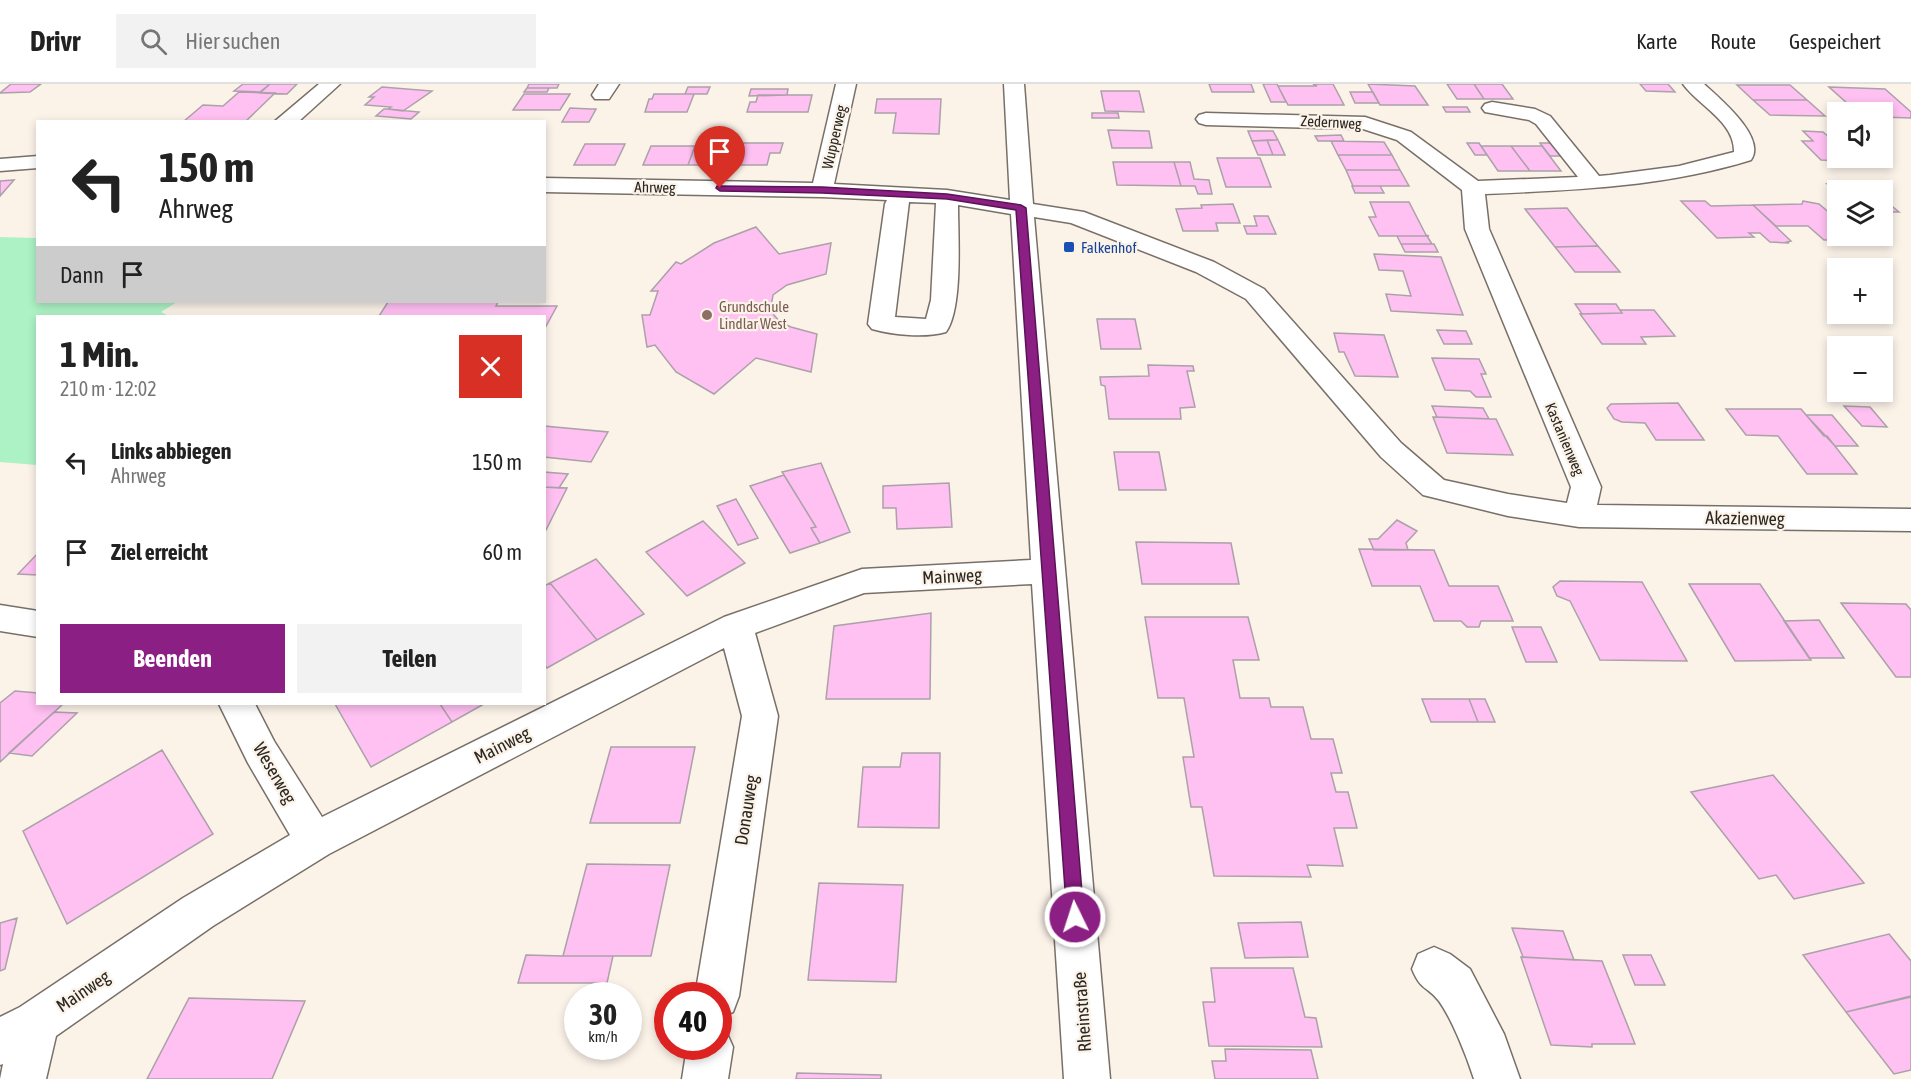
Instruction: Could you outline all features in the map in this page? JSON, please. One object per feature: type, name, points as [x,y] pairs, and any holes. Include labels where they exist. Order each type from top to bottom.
[{"type":"street","points":[[287,120],[330,84]]},
{"type":"street","name":"Wupperweg","points":[[822,190],[846,84]]},
{"type":"street","name":"Rheinstraße","points":[[1014,84],[1021,208],[1087,1079]]},
{"type":"street","points":[[1473,188],[1645,177],[1721,164],[1744,156],[1746,148],[1742,134],[1693,84]]},
{"type":"street","points":[[1492,108],[1535,115],[1543,120],[1593,182]]},
{"type":"street","name":"Zedernweg","points":[[1206,119],[1365,123],[1404,136],[1473,188]]},
{"type":"street","points":[[0,165],[36,162]]},
{"type":"street","name":"Ahrweg","points":[[546,184],[822,190],[947,197],[1021,208]]},
{"type":"street","name":"Ahrweg","points":[[549,208],[578,194],[612,186]]},
{"type":"street","name":"Kastanienweg","points":[[1473,188],[1476,229],[1586,487],[1579,516]]},
{"type":"street","points":[[902,195],[896,204],[881,324],[937,327],[944,300],[947,197]]},
{"type":"street","points":[[1021,208],[1076,217],[1205,267],[1256,294],[1391,450],[1434,488],[1508,505],[1579,516]]},
{"type":"street","name":"Akazienweg","points":[[1579,516],[1911,520]]},
{"type":"street","name":"Mainweg","points":[[18,1032],[198,912],[315,841],[736,626],[862,581],[1050,571]]},
{"type":"street","points":[[0,618],[36,624]]},
{"type":"street","name":"Donauweg","points":[[719,982],[760,716],[736,626]]},
{"type":"street","name":"Weserweg","points":[[238,705],[261,752],[315,841]]},
{"type":"street","points":[[1434,969],[1454,985],[1488,1050],[1497,1079]]},
{"type":"street","points":[[18,1032],[23,1079]]},
{"type":"street","points":[[705,1079],[708,1060]]},
{"type":"green space","points":[[0,237],[36,238],[36,303],[175,303],[161,312],[167,315],[36,315],[36,465],[0,462]]},
{"type":"building","points":[[11,84],[41,84],[30,92],[0,93]]},
{"type":"building","points":[[243,84],[270,84],[260,92],[234,91]]},
{"type":"building","points":[[270,84],[297,84],[287,94],[260,93]]},
{"type":"building","points":[[529,84],[559,84],[557,88],[527,88]]},
{"type":"building","points":[[1209,84],[1251,84],[1254,92],[1212,92]]},
{"type":"building","points":[[1263,84],[1277,84],[1286,102],[1271,102]]},
{"type":"building","points":[[1313,84],[1333,84],[1344,105],[1288,105],[1278,86],[1317,86]]},
{"type":"building","points":[[1368,84],[1415,86],[1428,105],[1380,105]]},
{"type":"building","points":[[1447,84],[1474,84],[1484,99],[1457,99]]},
{"type":"building","points":[[1474,84],[1502,84],[1513,99],[1484,99]]},
{"type":"building","points":[[1640,84],[1668,84],[1675,92],[1646,91]]},
{"type":"building","points":[[1737,85],[1790,85],[1807,100],[1753,100]]},
{"type":"building","points":[[382,87],[432,91],[403,111],[388,109],[391,107],[365,105],[374,97],[369,97]]},
{"type":"building","points":[[688,87],[710,87],[707,94],[685,94]]},
{"type":"building","points":[[1829,87],[1885,89],[1911,112],[1911,118],[1893,117],[1893,102],[1846,102]]},
{"type":"building","points":[[527,88],[549,88],[547,92],[524,92]]},
{"type":"building","points":[[751,89],[788,89],[787,95],[749,96]]},
{"type":"building","points":[[1101,91],[1139,91],[1144,112],[1105,111]]},
{"type":"building","points":[[239,92],[275,93],[247,120],[185,120],[203,105],[223,106]]},
{"type":"building","points":[[1350,92],[1373,92],[1379,103],[1355,103]]},
{"type":"building","points":[[524,94],[570,94],[560,110],[513,110]]},
{"type":"building","points":[[654,94],[694,94],[687,112],[645,112],[649,99],[652,99]]},
{"type":"building","points":[[758,95],[812,95],[808,112],[747,112],[750,102],[756,102]]},
{"type":"building","points":[[877,99],[941,99],[939,134],[893,133],[896,113],[875,113]]},
{"type":"building","points":[[1753,100],[1807,100],[1825,116],[1770,115]]},
{"type":"building","points":[[1443,107],[1467,107],[1470,112],[1446,112]]},
{"type":"building","points":[[570,108],[596,109],[589,122],[562,122]]},
{"type":"building","points":[[384,109],[419,112],[411,119],[376,116]]},
{"type":"building","points":[[1092,113],[1118,113],[1119,118],[1092,118]]},
{"type":"building","points":[[1108,130],[1149,131],[1152,148],[1112,148]]},
{"type":"building","points":[[1248,131],[1273,131],[1278,140],[1252,141]]},
{"type":"building","points":[[1803,131],[1823,132],[1827,135],[1827,160],[1821,160],[1802,141],[1813,141]]},
{"type":"building","points":[[1341,135],[1344,141],[1318,141],[1315,136]]},
{"type":"building","points":[[1267,140],[1273,155],[1258,155],[1252,141]]},
{"type":"building","points":[[1267,140],[1278,140],[1285,155],[1273,155]]},
{"type":"building","points":[[1331,141],[1384,142],[1392,155],[1338,155]]},
{"type":"building","points":[[723,143],[737,143],[732,156],[719,156]]},
{"type":"building","points":[[737,143],[783,143],[780,153],[770,153],[767,165],[729,165]]},
{"type":"building","points":[[1467,143],[1479,143],[1487,155],[1475,155]]},
{"type":"building","points":[[1540,143],[1553,143],[1562,156],[1550,156]]},
{"type":"building","points":[[585,144],[625,144],[615,165],[574,165]]},
{"type":"building","points":[[651,146],[695,146],[688,165],[643,165]]},
{"type":"building","points":[[695,146],[709,146],[702,165],[688,165]]},
{"type":"building","points":[[1481,146],[1511,146],[1530,171],[1498,171]]},
{"type":"building","points":[[1511,146],[1542,146],[1561,171],[1530,171]]},
{"type":"building","points":[[1338,155],[1392,155],[1400,170],[1346,170]]},
{"type":"building","points":[[719,156],[732,156],[729,165],[715,165]]},
{"type":"building","points":[[1217,158],[1260,158],[1271,187],[1226,187]]},
{"type":"building","points":[[1113,162],[1174,162],[1181,186],[1117,185]]},
{"type":"building","points":[[1174,162],[1190,162],[1194,179],[1209,180],[1212,194],[1198,194],[1195,186],[1181,186]]},
{"type":"building","points":[[1346,170],[1400,170],[1409,186],[1353,186]]},
{"type":"building","points":[[14,180],[0,196],[0,181]]},
{"type":"building","points":[[1352,186],[1380,186],[1384,193],[1355,193]]},
{"type":"building","points":[[1681,201],[1705,201],[1711,206],[1753,205],[1791,241],[1787,242],[1789,243],[1770,242],[1760,233],[1749,233],[1754,237],[1717,238]]},
{"type":"building","points":[[1803,201],[1819,204],[1827,211],[1827,240],[1824,240],[1808,226],[1776,226],[1753,205],[1802,204]]},
{"type":"building","points":[[1370,202],[1409,202],[1426,235],[1429,236],[1379,236],[1369,217],[1376,217]]},
{"type":"building","points":[[1233,204],[1240,223],[1216,223],[1218,231],[1183,231],[1176,209],[1202,208],[1201,205]]},
{"type":"building","points":[[1567,208],[1598,246],[1555,247],[1525,209]]},
{"type":"building","points":[[1254,216],[1268,216],[1276,234],[1247,234],[1244,226],[1257,226]]},
{"type":"building","points":[[756,227],[779,254],[831,243],[826,274],[787,285],[773,295],[771,307],[780,322],[817,334],[811,372],[756,358],[714,394],[676,372],[655,345],[647,347],[642,315],[650,315],[658,291],[651,291],[676,262],[681,264],[714,243]]},
{"type":"building","points":[[1397,236],[1427,236],[1432,244],[1401,244]]},
{"type":"building","points":[[1401,244],[1434,244],[1438,252],[1405,252]]},
{"type":"building","points":[[1598,246],[1620,272],[1575,272],[1555,247]]},
{"type":"building","points":[[1374,254],[1441,257],[1463,315],[1391,311],[1386,294],[1411,296],[1403,271],[1379,270]]},
{"type":"building","points":[[387,303],[498,303],[496,306],[557,306],[546,326],[546,315],[380,315]]},
{"type":"building","points":[[1575,304],[1616,304],[1622,313],[1582,314]]},
{"type":"building","points":[[1620,310],[1654,310],[1675,336],[1641,337],[1646,344],[1602,344],[1580,314],[1622,313]]},
{"type":"building","points":[[1097,319],[1135,319],[1141,349],[1101,349]]},
{"type":"building","points":[[1437,330],[1466,331],[1472,344],[1444,344]]},
{"type":"building","points":[[1334,333],[1384,335],[1398,377],[1355,376],[1344,352],[1339,352]]},
{"type":"building","points":[[1432,358],[1479,359],[1486,374],[1481,374],[1491,397],[1476,397],[1470,391],[1445,390]]},
{"type":"building","points":[[1148,365],[1193,366],[1194,371],[1187,371],[1195,407],[1180,408],[1181,419],[1109,419],[1105,386],[1101,385],[1100,377],[1149,376]]},
{"type":"building","points":[[1678,403],[1704,440],[1656,440],[1645,423],[1622,422],[1614,419],[1607,408],[1611,404]]},
{"type":"building","points":[[1432,406],[1483,408],[1489,419],[1437,417]]},
{"type":"building","points":[[1844,406],[1870,407],[1887,427],[1862,426]]},
{"type":"building","points":[[1726,409],[1801,409],[1824,436],[1827,436],[1857,474],[1807,474],[1778,436],[1746,435]]},
{"type":"building","points":[[1806,415],[1832,415],[1858,446],[1835,446]]},
{"type":"building","points":[[1433,417],[1496,419],[1513,455],[1447,453]]},
{"type":"building","points":[[546,426],[608,432],[591,462],[546,457]]},
{"type":"building","points":[[1114,452],[1159,452],[1166,490],[1119,490]]},
{"type":"building","points":[[821,463],[850,532],[820,543],[811,528],[816,527],[782,472]]},
{"type":"building","points":[[546,472],[568,474],[559,488],[546,487]]},
{"type":"building","points":[[784,475],[816,527],[811,528],[820,543],[790,553],[750,486]]},
{"type":"building","points":[[949,483],[952,527],[897,529],[896,508],[883,508],[883,486]]},
{"type":"building","points":[[546,487],[567,488],[546,530]]},
{"type":"building","points":[[736,499],[758,538],[738,545],[717,506]]},
{"type":"building","points":[[1397,520],[1417,531],[1406,543],[1408,550],[1374,550],[1369,539],[1378,539]]},
{"type":"building","points":[[703,521],[745,563],[687,596],[646,552]]},
{"type":"building","points":[[1136,542],[1231,543],[1239,584],[1142,584]]},
{"type":"building","points":[[1359,549],[1434,550],[1449,586],[1498,586],[1513,621],[1481,621],[1479,627],[1467,627],[1461,621],[1434,621],[1420,586],[1372,586]]},
{"type":"building","points":[[36,555],[36,575],[18,574]]},
{"type":"building","points":[[596,559],[644,614],[597,640],[550,583]]},
{"type":"building","points":[[1560,581],[1642,582],[1687,661],[1600,660],[1570,601],[1557,596],[1553,587]]},
{"type":"building","points":[[550,583],[597,640],[547,668],[546,667],[546,585]]},
{"type":"building","points":[[1689,584],[1760,584],[1811,660],[1735,661]]},
{"type":"building","points":[[1841,603],[1906,604],[1911,610],[1911,677],[1896,677]]},
{"type":"building","points":[[931,613],[930,699],[826,699],[834,626]]},
{"type":"building","points":[[1145,617],[1248,617],[1259,660],[1233,660],[1240,698],[1269,698],[1271,707],[1303,707],[1311,739],[1333,739],[1342,773],[1331,773],[1336,792],[1348,792],[1357,828],[1334,828],[1343,866],[1307,865],[1311,877],[1214,876],[1202,807],[1191,807],[1183,757],[1194,757],[1184,698],[1158,698]]},
{"type":"building","points":[[1819,620],[1844,658],[1809,658],[1784,621]]},
{"type":"building","points":[[1512,627],[1541,627],[1557,662],[1526,662]]},
{"type":"building","points":[[15,691],[36,693],[36,705],[62,705],[0,762],[0,703]]},
{"type":"building","points":[[1422,699],[1469,699],[1478,722],[1431,722]]},
{"type":"building","points":[[1469,699],[1485,699],[1495,722],[1478,722]]},
{"type":"building","points":[[336,705],[441,705],[452,722],[371,767]]},
{"type":"building","points":[[441,705],[482,705],[452,722]]},
{"type":"building","points":[[54,712],[77,713],[32,756],[9,753]]},
{"type":"building","points":[[611,747],[695,747],[680,823],[590,823]]},
{"type":"building","points":[[162,750],[213,834],[67,924],[23,831]]},
{"type":"building","points":[[902,753],[940,753],[939,828],[858,827],[863,767],[900,767]]},
{"type":"building","points":[[1773,775],[1864,883],[1794,899],[1776,875],[1759,879],[1691,792]]},
{"type":"building","points":[[587,864],[670,865],[651,956],[563,956]]},
{"type":"building","points":[[819,883],[903,885],[896,982],[808,980]]},
{"type":"building","points":[[17,918],[5,969],[0,971],[0,923]]},
{"type":"building","points":[[1301,922],[1308,957],[1245,958],[1238,923]]},
{"type":"building","points":[[1512,928],[1563,931],[1574,960],[1523,957]]},
{"type":"building","points":[[1889,934],[1911,961],[1911,996],[1846,1012],[1803,955]]},
{"type":"building","points":[[526,955],[613,956],[607,982],[518,983]]},
{"type":"building","points":[[1623,955],[1651,955],[1665,985],[1635,985]]},
{"type":"building","points":[[1521,957],[1602,961],[1635,1044],[1592,1044],[1592,1047],[1551,1045]]},
{"type":"building","points":[[1211,968],[1293,968],[1305,1017],[1316,1018],[1322,1047],[1209,1046],[1203,1002],[1215,1002]]},
{"type":"building","points":[[1911,997],[1911,1070],[1894,1074],[1846,1012]]},
{"type":"building","points":[[189,998],[305,1001],[272,1079],[147,1079]]},
{"type":"building","points":[[1225,1049],[1311,1050],[1318,1079],[1215,1079],[1212,1061],[1226,1061]]},
{"type":"building","points":[[797,1073],[881,1075],[881,1079],[796,1079]]},
{"type":"place","name":"Falkenhof","points":[[1069,247]]},
{"type":"place","name":"Grundschule Lindlar West","points":[[707,315]]},
{"type":"route","points":[[720,188],[822,190],[947,197],[1021,208],[1075,917]]}]
